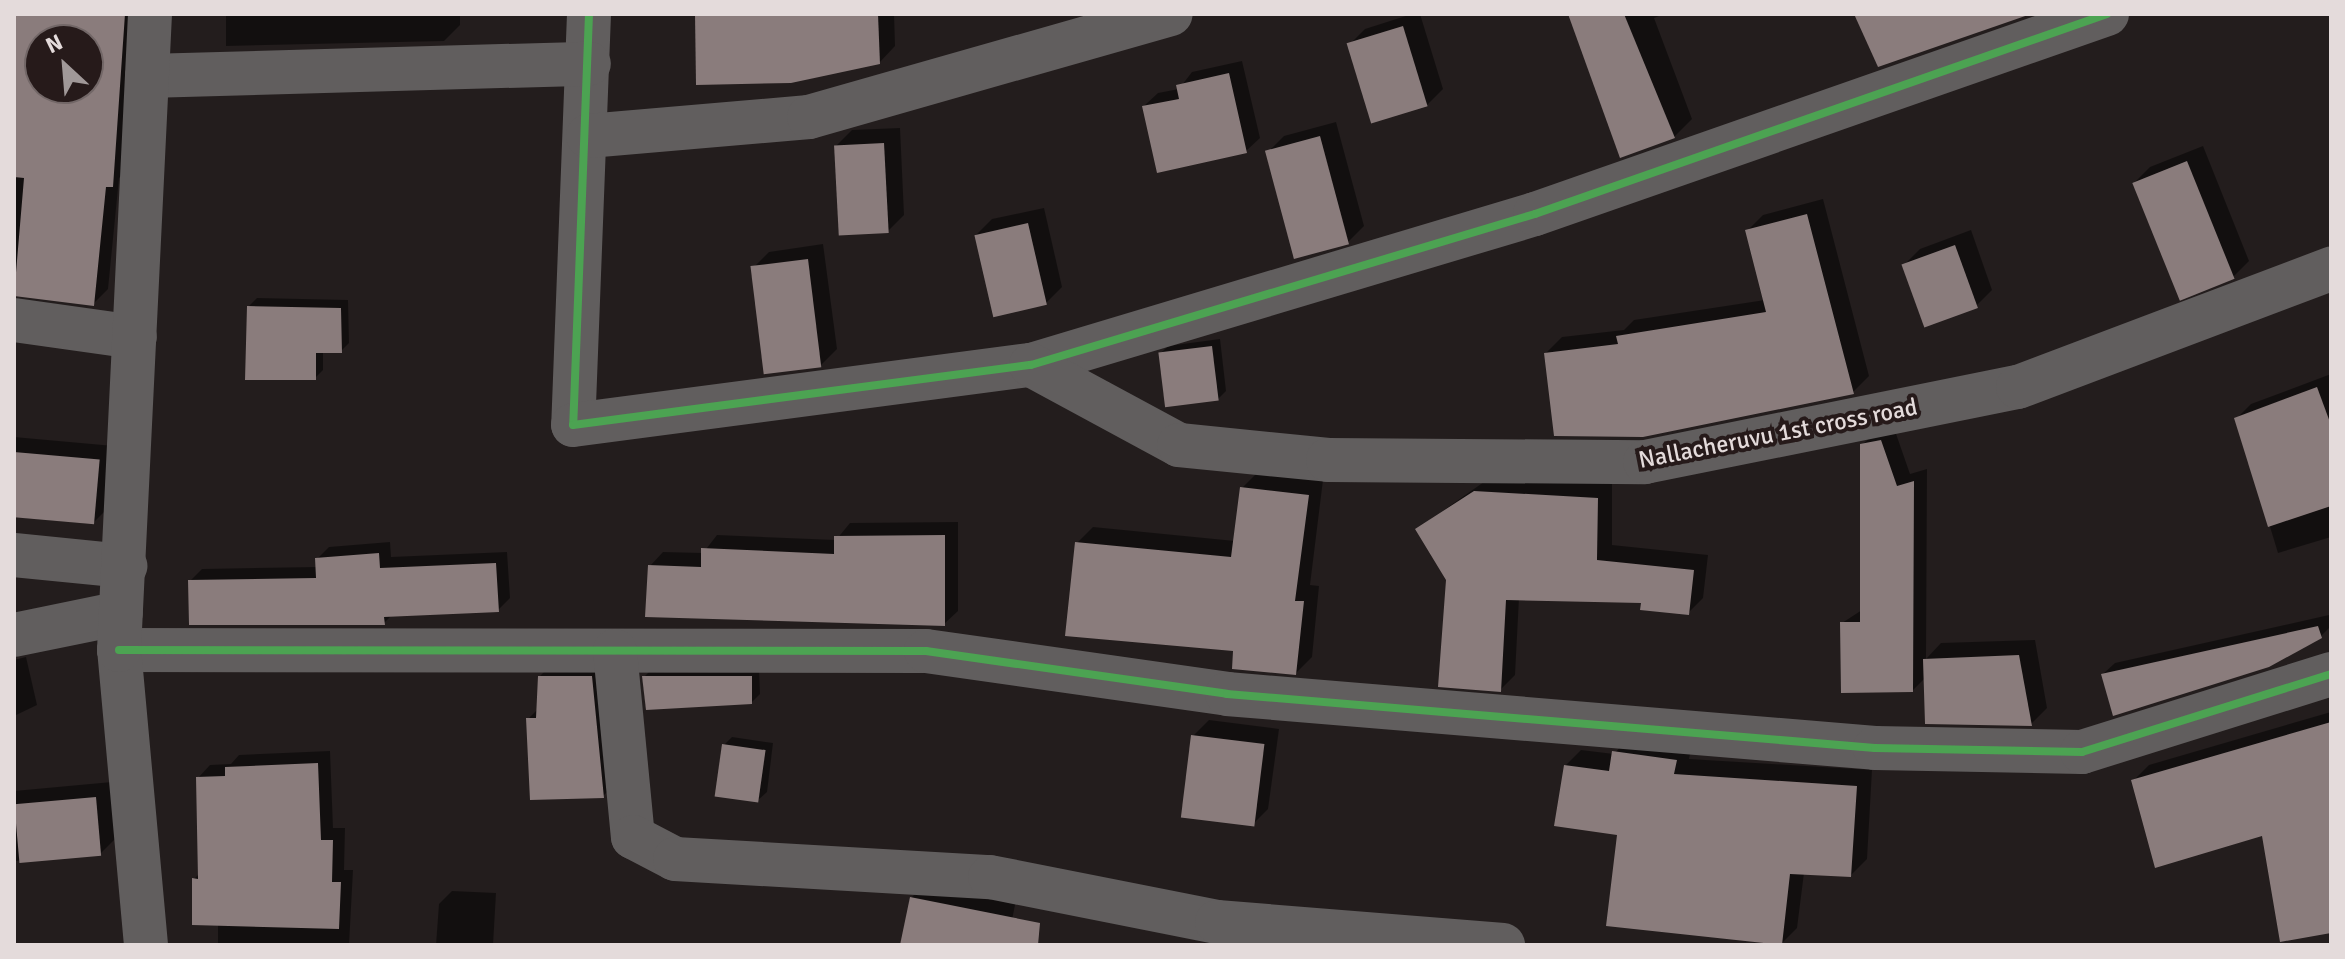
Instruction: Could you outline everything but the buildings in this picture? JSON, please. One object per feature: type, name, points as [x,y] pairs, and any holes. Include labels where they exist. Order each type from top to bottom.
[{"type":"street","points":[[146,945],[120,631],[150,14]]},
{"type":"street","points":[[589,14],[588,136],[573,425],[1031,365],[1535,214],[2107,14]]},
{"type":"street","points":[[588,136],[809,117],[1171,14]]},
{"type":"street","points":[[147,76],[589,64]]},
{"type":"street","name":"Nallacheruvu 1st cross road","points":[[1031,365],[1179,445],[1328,460],[1645,462],[2018,387],[2331,269]]},
{"type":"street","points":[[14,320],[135,337]]},
{"type":"street","points":[[14,555],[125,566]]},
{"type":"street","points":[[14,635],[120,631],[615,651],[926,651],[1243,695],[1875,748],[2082,752],[2331,674]]},
{"type":"street","points":[[615,651],[633,837],[675,859],[990,877],[1217,922],[1503,945]]},
{"type":"cycle path","points":[[589,14],[573,425],[1031,365],[1535,214],[2107,14]]},
{"type":"cycle path","points":[[119,650],[926,651],[1227,694],[1875,748],[2082,752],[2331,674]]}]
